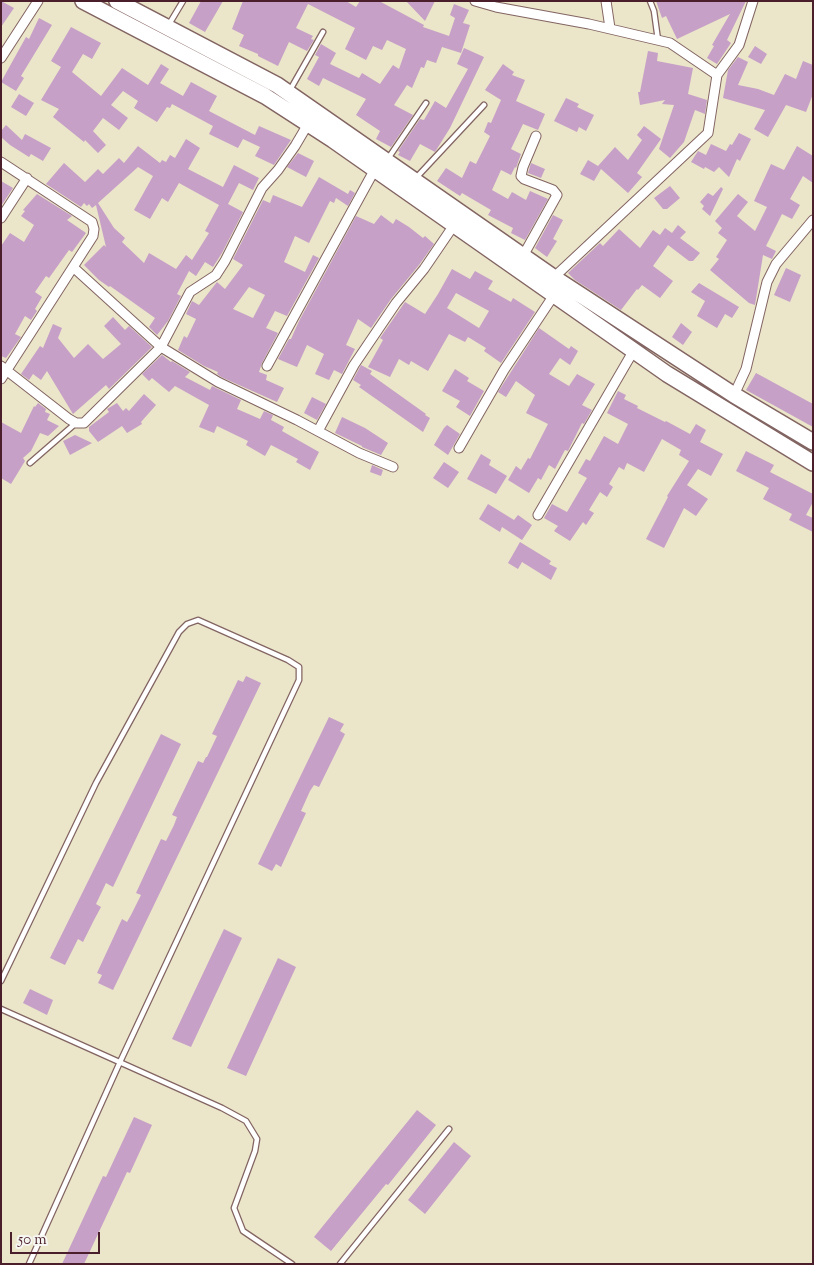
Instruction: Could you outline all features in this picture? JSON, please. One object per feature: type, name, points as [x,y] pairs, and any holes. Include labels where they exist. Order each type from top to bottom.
[{"type":"main road","points":[[83,1],[265,96],[308,124],[381,165],[414,180],[523,256],[550,286],[667,374],[813,463]]},
{"type":"main road","points":[[117,1],[277,85],[381,165],[454,225],[550,286],[813,442]]},
{"type":"street","points":[[1,58],[38,1]]},
{"type":"street","points":[[475,1],[496,7],[610,28],[658,40],[670,44],[717,75]]},
{"type":"street","points":[[606,1],[610,28]]},
{"type":"street","points":[[459,448],[550,286],[708,133],[717,75],[739,45],[753,1]]},
{"type":"street","points":[[4,368],[76,423],[84,423],[161,347],[190,292],[216,275],[262,188],[278,170],[308,124]]},
{"type":"street","points":[[523,256],[557,195],[553,190],[524,179],[521,176],[523,166],[536,136]]},
{"type":"street","points":[[1,162],[92,222],[94,229],[93,236],[73,267],[4,368],[1,379]]},
{"type":"street","points":[[267,366],[381,165]]},
{"type":"street","points":[[1,218],[27,178]]},
{"type":"street","points":[[734,394],[746,369],[767,282],[776,264],[813,220]]},
{"type":"street","points":[[318,431],[354,365],[396,303],[424,269],[454,225]]},
{"type":"street","points":[[73,267],[161,347],[218,382],[318,431],[358,453],[393,467]]},
{"type":"street","points":[[538,515],[634,350]]},
{"type":"lane","points":[[167,27],[183,1]]},
{"type":"lane","points":[[650,1],[654,11],[658,40]]},
{"type":"lane","points":[[288,93],[323,32]]},
{"type":"lane","points":[[381,165],[426,103]]},
{"type":"lane","points":[[414,180],[484,105]]},
{"type":"lane","points":[[30,463],[76,423]]},
{"type":"lane","points":[[1,980],[96,783],[179,632],[187,624],[198,620],[288,660],[298,667],[299,680],[120,1062],[29,1264]]},
{"type":"lane","points":[[1,1009],[222,1108],[246,1121],[257,1139],[255,1151],[234,1208],[243,1230],[292,1264]]},
{"type":"lane","points":[[340,1264],[449,1129]]},
{"type":"building","points":[[1,1],[14,8],[1,27]]},
{"type":"building","points":[[201,1],[223,1],[205,32],[189,23]]},
{"type":"building","points":[[243,1],[346,1],[356,7],[360,1],[379,1],[424,25],[423,27],[449,36],[455,18],[450,15],[454,4],[469,10],[463,23],[470,25],[461,53],[442,47],[436,63],[427,60],[424,68],[421,67],[412,88],[407,85],[394,105],[413,115],[391,147],[376,139],[380,131],[356,115],[366,99],[323,78],[319,86],[307,79],[319,57],[315,55],[321,44],[336,53],[330,64],[359,78],[362,73],[380,84],[393,65],[399,69],[406,49],[387,40],[382,50],[373,46],[366,60],[345,49],[355,28],[308,4],[296,28],[313,36],[311,39],[314,40],[307,51],[289,42],[278,66],[258,56],[258,54],[239,46],[244,35],[232,29]]},
{"type":"building","points":[[406,1],[435,1],[425,21]]},
{"type":"building","points":[[656,1],[746,1],[727,40],[731,43],[717,64],[707,58],[714,46],[712,45],[730,14],[677,39],[666,16],[662,18]]},
{"type":"building","points":[[39,18],[52,25],[21,76],[24,78],[16,91],[1,82],[26,37],[29,39]]},
{"type":"building","points":[[71,27],[101,43],[92,59],[83,54],[72,72],[101,96],[122,68],[148,85],[161,64],[169,69],[160,83],[183,96],[191,82],[217,96],[209,111],[255,135],[259,126],[291,140],[274,165],[255,156],[260,147],[243,139],[238,148],[209,134],[213,126],[172,104],[170,108],[167,107],[157,122],[134,108],[138,101],[123,91],[111,105],[128,118],[119,130],[103,118],[93,131],[106,145],[98,153],[85,140],[84,142],[53,117],[59,109],[41,100],[61,67],[51,61]]},
{"type":"building","points":[[755,46],[767,54],[761,64],[748,57]]},
{"type":"building","points":[[464,48],[484,57],[450,128],[435,152],[420,144],[410,161],[398,155],[400,152],[398,151],[420,119],[424,120],[435,101],[446,108],[468,69],[457,64]]},
{"type":"building","points":[[648,51],[658,53],[657,61],[693,68],[688,94],[707,100],[705,114],[695,110],[684,142],[670,158],[659,149],[674,105],[662,104],[665,100],[640,105],[638,92],[640,92]]},
{"type":"building","points":[[738,57],[748,62],[738,85],[774,95],[785,74],[796,79],[803,61],[813,65],[813,94],[806,112],[786,105],[768,137],[754,129],[765,110],[723,98],[728,70]]},
{"type":"building","points":[[503,64],[514,72],[512,75],[525,80],[516,101],[545,114],[538,130],[523,124],[511,149],[521,154],[516,168],[511,175],[501,170],[492,190],[508,199],[512,192],[526,200],[530,191],[548,199],[525,240],[511,233],[513,228],[488,215],[491,210],[462,193],[460,196],[437,181],[446,168],[462,178],[470,161],[476,164],[490,136],[484,132],[488,122],[491,123],[501,100],[485,90]]},
{"type":"building","points":[[19,94],[34,103],[26,116],[11,107]]},
{"type":"building","points":[[566,98],[579,104],[577,107],[594,115],[586,131],[579,127],[577,132],[554,121]]},
{"type":"building","points":[[6,125],[22,140],[25,134],[51,148],[43,161],[31,154],[29,157],[1,137],[1,131]]},
{"type":"building","points":[[644,126],[661,139],[637,173],[642,177],[628,193],[601,169],[594,181],[580,174],[588,160],[598,166],[615,147],[628,160],[642,140],[637,135]]},
{"type":"building","points":[[739,133],[751,139],[740,161],[737,159],[729,177],[719,167],[714,172],[691,162],[698,151],[706,155],[711,144],[726,151]]},
{"type":"building","points":[[186,139],[200,148],[188,169],[223,187],[234,165],[259,178],[253,190],[239,183],[228,204],[243,212],[222,253],[213,267],[205,262],[196,276],[189,271],[177,294],[181,296],[168,321],[157,335],[149,327],[155,318],[99,280],[84,265],[104,245],[106,247],[96,205],[92,208],[89,204],[87,206],[84,203],[81,207],[46,184],[64,163],[85,182],[98,169],[103,174],[119,158],[124,163],[138,146],[160,163],[162,160],[166,162],[170,155],[175,158]],"holes":[[[138,167],[153,176],[134,210],[150,219],[162,198],[168,202],[179,183],[219,205],[205,231],[209,233],[192,260],[186,255],[176,269],[149,253],[144,263],[122,242],[125,238],[114,228],[98,203]]]},
{"type":"building","points":[[797,146],[813,156],[813,183],[803,176],[790,199],[800,205],[792,219],[782,214],[766,246],[776,251],[772,259],[763,255],[755,305],[749,303],[710,270],[719,259],[716,257],[727,240],[718,233],[722,228],[715,221],[738,194],[748,202],[737,216],[755,231],[767,207],[754,201],[771,164],[784,170]]},
{"type":"building","points":[[298,153],[314,161],[306,177],[287,167]]},
{"type":"building","points":[[531,163],[545,169],[541,178],[528,173]]},
{"type":"building","points":[[319,177],[348,194],[350,190],[355,193],[348,206],[336,198],[334,203],[330,201],[309,243],[295,236],[284,262],[305,272],[313,255],[319,258],[287,316],[275,311],[266,328],[278,333],[259,372],[267,375],[266,380],[284,388],[277,402],[221,377],[217,374],[218,372],[178,350],[184,336],[187,338],[196,319],[186,314],[192,301],[199,305],[217,282],[225,289],[243,265],[233,259],[263,200],[270,203],[273,195],[302,207]],"holes":[[[249,287],[265,295],[253,318],[233,309]]]},
{"type":"building","points":[[1,181],[13,188],[1,206]]},
{"type":"building","points":[[670,186],[680,198],[667,209],[663,209],[654,198]]},
{"type":"building","points":[[721,187],[723,189],[710,216],[702,209],[704,206],[700,202],[708,193],[713,196]]},
{"type":"building","points":[[37,194],[72,216],[67,220],[86,233],[72,252],[69,250],[49,278],[46,276],[35,292],[42,297],[35,309],[37,311],[31,320],[25,316],[15,334],[21,337],[6,358],[1,356],[1,246],[10,233],[24,242],[34,225],[21,216],[25,211],[23,210]]},
{"type":"building","points":[[381,215],[393,224],[396,219],[423,238],[425,236],[434,244],[371,328],[358,319],[346,345],[355,349],[342,374],[334,370],[329,380],[315,374],[324,354],[307,345],[297,367],[278,359],[289,339],[291,339],[356,216],[374,224]]},
{"type":"building","points":[[553,215],[563,220],[553,239],[557,241],[547,257],[535,248]]},
{"type":"building","points":[[678,225],[686,232],[680,238],[700,253],[693,261],[689,261],[668,245],[653,266],[673,281],[660,298],[642,285],[621,310],[575,280],[568,273],[600,243],[603,246],[619,229],[640,248],[653,230],[660,235],[665,228],[672,233]]},
{"type":"building","points":[[786,268],[801,275],[790,302],[774,295]]},
{"type":"building","points":[[452,269],[470,279],[475,271],[493,281],[488,289],[511,302],[513,298],[535,312],[501,363],[484,351],[486,348],[468,337],[465,342],[449,334],[428,371],[411,361],[409,365],[399,359],[390,377],[368,367],[383,340],[380,338],[405,302],[425,314]],"holes":[[[456,293],[489,311],[479,328],[447,308]]]},
{"type":"building","points":[[699,283],[739,307],[732,318],[725,314],[717,328],[697,316],[705,301],[691,292]]},
{"type":"building","points":[[113,317],[125,330],[129,326],[152,347],[109,389],[106,385],[73,414],[47,371],[41,380],[33,374],[29,380],[21,374],[40,346],[43,348],[53,324],[62,328],[58,338],[74,358],[88,344],[103,359],[121,344],[104,326]]},
{"type":"building","points":[[681,323],[692,332],[683,345],[672,337]]},
{"type":"building","points":[[539,328],[569,349],[571,346],[578,351],[570,365],[560,358],[549,374],[569,386],[577,374],[595,384],[582,405],[592,410],[584,424],[582,423],[568,451],[565,450],[555,469],[549,465],[541,480],[538,478],[529,493],[508,480],[516,466],[521,470],[528,458],[530,459],[548,424],[526,413],[535,395],[516,381],[506,397],[498,392]]},
{"type":"building","points":[[162,355],[190,372],[185,377],[210,390],[212,386],[241,400],[237,409],[260,419],[264,411],[273,415],[271,420],[284,427],[282,431],[319,452],[310,470],[296,462],[298,459],[271,445],[265,456],[246,445],[248,441],[217,426],[214,433],[199,427],[209,405],[175,386],[169,392],[152,378],[149,381],[142,374]]},
{"type":"building","points":[[361,365],[372,371],[370,374],[430,418],[423,432],[359,387],[361,385],[353,380]]},
{"type":"building","points":[[455,369],[469,378],[467,381],[484,391],[470,416],[456,407],[460,401],[442,391]]},
{"type":"building","points":[[756,373],[813,404],[813,427],[746,390]]},
{"type":"building","points":[[618,391],[626,395],[624,399],[638,406],[637,408],[690,434],[696,424],[706,430],[700,442],[723,454],[711,476],[698,469],[687,485],[708,499],[696,516],[684,508],[664,548],[646,539],[667,496],[689,461],[679,455],[681,450],[662,439],[644,472],[627,463],[624,470],[619,467],[609,484],[613,487],[607,497],[600,492],[589,510],[594,513],[586,525],[583,522],[570,541],[554,531],[558,526],[544,518],[552,504],[567,512],[587,478],[578,473],[586,459],[590,461],[604,436],[618,444],[628,424],[607,413]]},
{"type":"building","points":[[144,394],[156,405],[141,422],[142,424],[127,433],[122,426],[98,442],[89,431],[89,427],[109,412],[107,409],[117,403],[123,411],[126,408],[129,411]]},
{"type":"building","points":[[312,397],[326,404],[317,420],[304,413]]},
{"type":"building","points":[[38,403],[46,409],[45,412],[50,414],[47,420],[59,426],[48,436],[40,433],[31,451],[23,458],[25,461],[11,484],[1,478],[1,422],[21,433],[34,406]]},
{"type":"building","points":[[342,417],[365,428],[388,443],[381,455],[335,433]]},
{"type":"building","points":[[447,425],[460,434],[448,455],[434,445]]},
{"type":"building","points":[[75,435],[92,443],[70,455],[63,441]]},
{"type":"building","points":[[746,451],[774,465],[770,472],[813,494],[813,502],[806,515],[813,518],[813,532],[789,520],[792,514],[763,499],[769,488],[736,471]]},
{"type":"building","points":[[481,454],[491,460],[489,465],[507,476],[496,494],[467,479]]},
{"type":"building","points":[[444,462],[459,472],[448,488],[433,478]]},
{"type":"building","points":[[372,465],[383,470],[381,476],[370,472]]},
{"type":"building","points":[[488,504],[514,520],[518,515],[532,525],[522,540],[502,527],[500,532],[479,519]]},
{"type":"building","points":[[520,542],[551,561],[549,564],[557,568],[551,580],[522,562],[518,569],[508,563]]},
{"type":"building","points":[[246,676],[261,683],[113,990],[98,983],[102,975],[97,973],[122,919],[127,922],[141,895],[136,893],[161,839],[166,841],[174,825],[177,817],[172,815],[198,761],[203,763],[207,757],[217,736],[212,734],[238,680],[243,682]]},
{"type":"building","points":[[329,717],[344,724],[340,731],[345,734],[319,787],[314,785],[310,791],[301,811],[306,813],[281,867],[276,864],[272,871],[258,864]]},
{"type":"building","points":[[161,734],[181,744],[113,887],[106,883],[96,904],[101,907],[83,942],[78,939],[65,965],[50,958]]},
{"type":"building","points":[[224,929],[242,938],[191,1047],[172,1039]]},
{"type":"building","points":[[278,958],[296,967],[246,1076],[227,1068]]},
{"type":"building","points":[[30,989],[53,1000],[47,1015],[23,1003]]},
{"type":"building","points":[[417,1110],[436,1125],[388,1185],[386,1184],[331,1251],[314,1237]]},
{"type":"building","points":[[134,1117],[152,1125],[130,1173],[127,1172],[84,1264],[62,1264],[103,1176],[106,1177]]},
{"type":"building","points":[[454,1142],[471,1156],[425,1214],[408,1200]]}]
